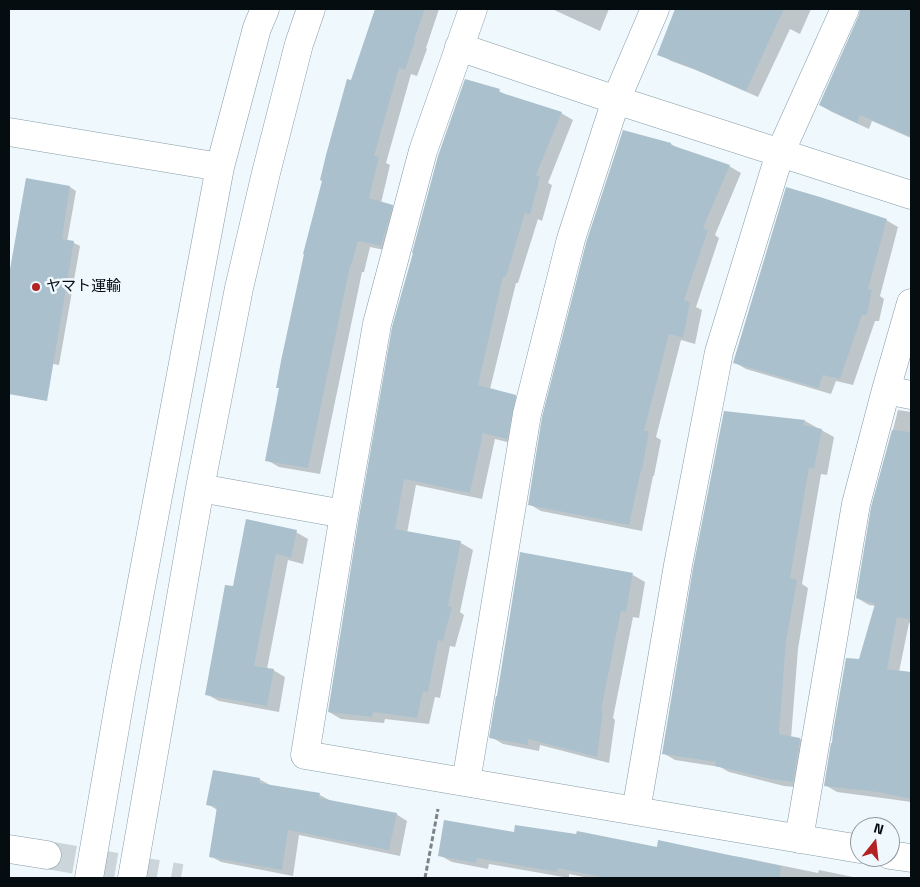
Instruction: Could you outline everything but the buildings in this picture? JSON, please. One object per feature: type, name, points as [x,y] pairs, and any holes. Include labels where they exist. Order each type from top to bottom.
[{"type":"street","points":[[89,878],[123,683],[220,167],[257,28],[265,9]]},
{"type":"street","points":[[132,878],[200,488],[238,288],[299,44],[311,9]]},
{"type":"street","points":[[473,9],[423,151],[376,324],[305,755],[850,847]]},
{"type":"street","points":[[455,780],[527,414],[571,239],[616,100],[655,9]]},
{"type":"street","points":[[636,812],[678,565],[719,352],[780,153],[845,9]]},
{"type":"street","points":[[459,47],[616,100],[911,195]]},
{"type":"street","points":[[9,132],[220,167]]},
{"type":"street","points":[[799,839],[856,504],[899,392],[911,303]]},
{"type":"street","points":[[200,488],[344,514]]},
{"type":"street","points":[[9,849],[47,855]]},
{"type":"path","points":[[425,878],[455,780]]},
{"type":"tunnel","points":[[47,855],[181,878]]},
{"type":"place","name":"ヤマト運輸","points":[[36,287]]}]
